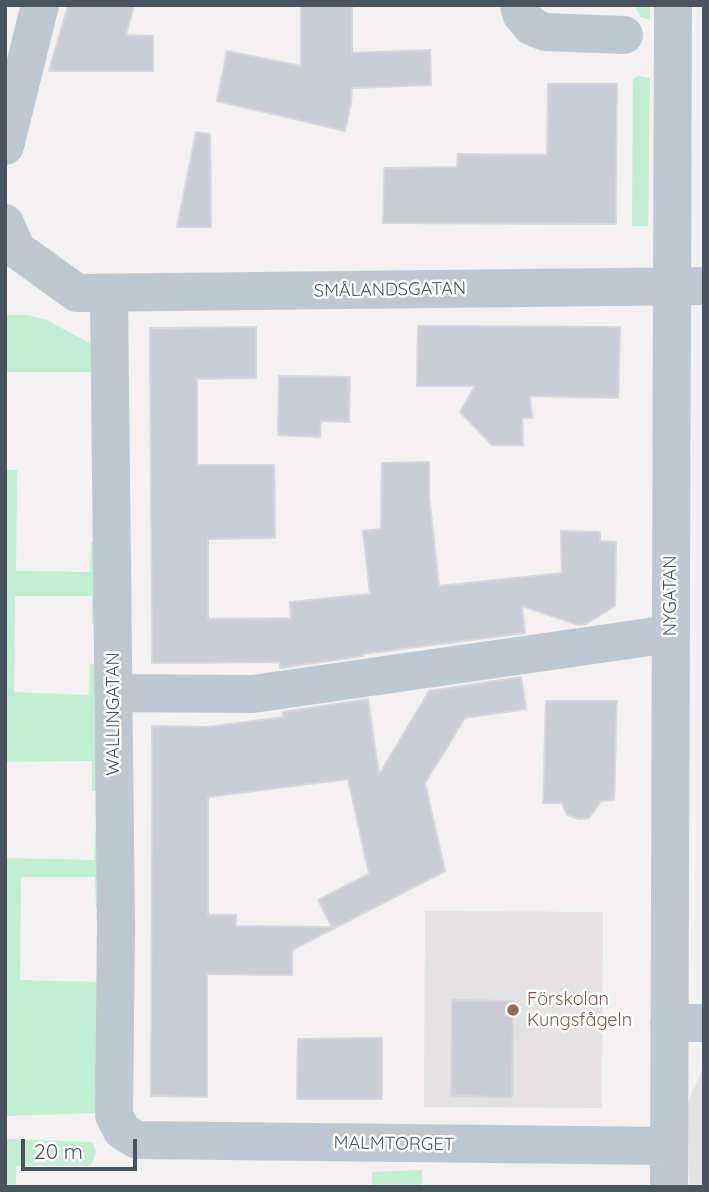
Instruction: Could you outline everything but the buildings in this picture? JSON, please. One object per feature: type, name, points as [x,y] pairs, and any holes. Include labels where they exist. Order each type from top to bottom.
[{"type":"street","points":[[5,146],[40,5]]},
{"type":"street","points":[[519,5],[521,14],[531,26],[545,33],[624,35]]},
{"type":"street","name":"NYGATAN","points":[[669,1187],[669,1146],[686,1023],[670,634],[688,286],[673,5]]},
{"type":"street","points":[[5,223],[16,249],[93,294]]},
{"type":"street","name":"SMÅLANDSGATAN","points":[[93,294],[688,286]]},
{"type":"street","name":"WALLINGATAN","points":[[93,294],[115,693],[117,927],[114,1115],[122,1131]]},
{"type":"street","points":[[115,693],[253,694],[670,634]]},
{"type":"street","name":"MALMTORGET","points":[[122,1131],[137,1140],[669,1146]]},
{"type":"shaded area","name":"Förskolan Kungsfågeln","points":[[425,911],[603,912],[602,1108],[424,1107]]},
{"type":"shaded area","points":[[704,1065],[704,1187],[689,1187],[687,1105]]},
{"type":"green space","points":[[635,5],[650,5],[650,20],[640,17]]},
{"type":"green space","points":[[638,76],[650,78],[648,226],[632,226],[633,79]]},
{"type":"green space","points":[[5,315],[26,315],[47,320],[98,348],[91,372],[5,372]]},
{"type":"green space","points":[[5,470],[17,470],[16,571],[90,572],[91,542],[100,542],[101,625],[92,624],[92,596],[15,596],[14,692],[89,695],[90,664],[101,664],[102,791],[92,791],[92,761],[5,762]]},
{"type":"green space","points":[[102,832],[102,909],[96,908],[95,877],[21,877],[20,980],[101,982],[101,1113],[5,1116],[5,858],[94,860],[95,833]]},
{"type":"green space","points":[[5,1139],[92,1142],[96,1152],[91,1166],[16,1166],[16,1187],[5,1187]]},
{"type":"green space","points":[[422,1170],[422,1187],[372,1187],[372,1172]]},
{"type":"place","name":"Förskolan Kungsfågeln","points":[[513,1010]]}]
